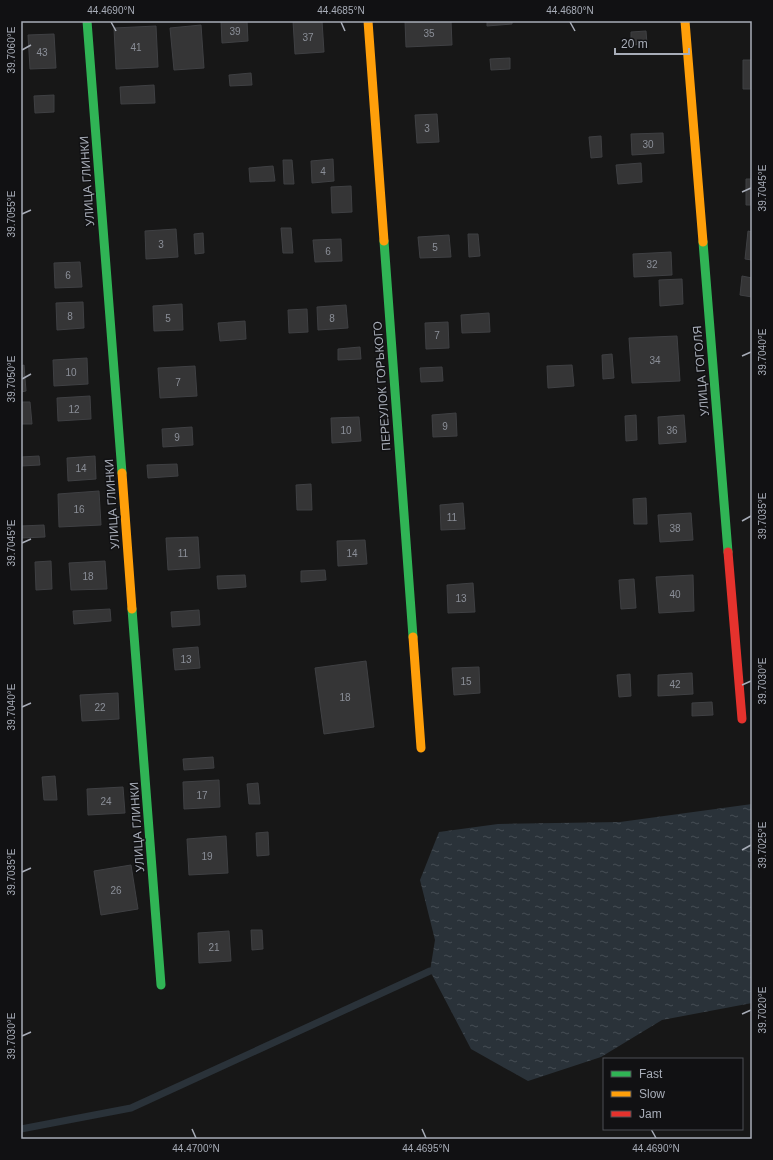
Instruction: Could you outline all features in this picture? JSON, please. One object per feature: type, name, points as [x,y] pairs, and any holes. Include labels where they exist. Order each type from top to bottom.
[{"type":"street","name":"УЛИЦА ГЛИНКИ","points":[[87,21],[161,985]]},
{"type":"street","name":"ПЕРЕУЛОК ГОРЬКОГО","points":[[368,21],[421,748]]},
{"type":"street","name":"УЛИЦА ГОГОЛЯ","points":[[685,21],[742,718]]},
{"type":"water","points":[[752,804],[752,1003],[662,1020],[601,1057],[528,1081],[471,1049],[430,971],[435,940],[420,880],[439,832],[498,824],[620,822]]},
{"type":"building","points":[[221,21],[247,21],[248,41],[222,43]]},
{"type":"building","points":[[293,21],[322,21],[324,52],[295,54]]},
{"type":"building","points":[[405,21],[451,21],[452,45],[406,47]]},
{"type":"building","points":[[487,21],[512,21],[512,24],[487,26]]},
{"type":"building","points":[[201,25],[204,68],[174,70],[170,28]]},
{"type":"building","points":[[156,26],[158,67],[116,69],[114,28]]},
{"type":"building","points":[[646,31],[647,44],[631,45],[631,32]]},
{"type":"building","points":[[54,34],[56,68],[30,69],[28,35]]},
{"type":"building","points":[[510,58],[510,69],[491,70],[490,59]]},
{"type":"building","points":[[743,60],[752,60],[752,89],[743,89]]},
{"type":"building","points":[[251,73],[252,85],[230,86],[229,75]]},
{"type":"building","points":[[154,85],[155,103],[121,104],[120,87]]},
{"type":"building","points":[[54,95],[54,112],[35,113],[34,96]]},
{"type":"building","points":[[437,114],[439,142],[417,143],[415,115]]},
{"type":"building","points":[[663,133],[664,153],[632,155],[631,134]]},
{"type":"building","points":[[601,136],[602,157],[591,158],[589,137]]},
{"type":"building","points":[[333,159],[334,181],[312,183],[311,161]]},
{"type":"building","points":[[283,160],[292,160],[294,184],[284,184]]},
{"type":"building","points":[[641,163],[642,182],[618,184],[616,165]]},
{"type":"building","points":[[273,166],[275,181],[250,182],[249,168]]},
{"type":"building","points":[[746,179],[752,179],[752,205],[746,205]]},
{"type":"building","points":[[351,186],[352,212],[332,213],[331,187]]},
{"type":"building","points":[[281,228],[291,228],[293,253],[283,253]]},
{"type":"building","points":[[176,229],[178,257],[146,259],[145,231]]},
{"type":"building","points":[[748,231],[752,232],[752,260],[745,259]]},
{"type":"building","points":[[203,233],[204,253],[195,254],[194,234]]},
{"type":"building","points":[[468,234],[478,234],[480,256],[469,257]]},
{"type":"building","points":[[449,235],[451,257],[420,258],[418,237]]},
{"type":"building","points":[[341,239],[342,261],[315,262],[313,240]]},
{"type":"building","points":[[671,252],[672,275],[634,277],[633,254]]},
{"type":"building","points":[[80,262],[82,287],[55,288],[54,263]]},
{"type":"building","points":[[742,276],[752,278],[752,297],[740,295]]},
{"type":"building","points":[[682,279],[683,304],[660,306],[659,280]]},
{"type":"building","points":[[83,302],[84,328],[57,330],[56,303]]},
{"type":"building","points":[[182,304],[183,330],[154,331],[153,306]]},
{"type":"building","points":[[346,305],[348,328],[318,330],[317,307]]},
{"type":"building","points":[[307,309],[308,332],[289,333],[288,310]]},
{"type":"building","points":[[489,313],[490,332],[462,333],[461,315]]},
{"type":"building","points":[[245,321],[246,339],[220,341],[218,323]]},
{"type":"building","points":[[448,322],[449,348],[426,349],[425,323]]},
{"type":"building","points":[[677,336],[680,381],[632,383],[629,338]]},
{"type":"building","points":[[360,347],[361,359],[338,360],[338,349]]},
{"type":"building","points":[[612,354],[614,378],[603,379],[602,355]]},
{"type":"building","points":[[87,358],[88,384],[54,386],[53,360]]},
{"type":"building","points":[[24,365],[26,391],[21,392],[21,366]]},
{"type":"building","points":[[572,365],[574,386],[548,388],[547,366]]},
{"type":"building","points":[[195,366],[197,396],[160,398],[158,368]]},
{"type":"building","points":[[442,367],[443,381],[421,382],[420,368]]},
{"type":"building","points":[[90,396],[91,419],[58,421],[57,398]]},
{"type":"building","points":[[21,402],[30,402],[32,424],[21,424]]},
{"type":"building","points":[[456,413],[457,436],[433,437],[432,415]]},
{"type":"building","points":[[636,415],[637,440],[626,441],[625,416]]},
{"type":"building","points":[[684,415],[686,442],[659,444],[658,417]]},
{"type":"building","points":[[359,417],[361,441],[332,443],[331,418]]},
{"type":"building","points":[[192,427],[193,445],[163,447],[162,429]]},
{"type":"building","points":[[39,456],[40,465],[21,466],[21,457]]},
{"type":"building","points":[[95,456],[96,479],[68,481],[67,458]]},
{"type":"building","points":[[177,464],[178,476],[148,478],[147,465]]},
{"type":"building","points":[[311,484],[312,510],[297,510],[296,485]]},
{"type":"building","points":[[99,491],[101,525],[59,527],[58,494]]},
{"type":"building","points":[[646,498],[647,524],[634,524],[633,499]]},
{"type":"building","points":[[463,503],[465,529],[441,530],[440,505]]},
{"type":"building","points":[[691,513],[693,540],[660,542],[658,515]]},
{"type":"building","points":[[44,525],[45,537],[21,538],[21,526]]},
{"type":"building","points":[[198,537],[200,568],[168,570],[166,538]]},
{"type":"building","points":[[365,540],[367,564],[338,566],[337,541]]},
{"type":"building","points":[[51,561],[52,589],[36,590],[35,562]]},
{"type":"building","points":[[105,561],[107,589],[71,590],[69,563]]},
{"type":"building","points":[[325,570],[326,580],[301,582],[301,571]]},
{"type":"building","points":[[245,575],[246,587],[218,589],[217,576]]},
{"type":"building","points":[[693,575],[694,611],[659,613],[656,577]]},
{"type":"building","points":[[634,579],[636,608],[621,609],[619,580]]},
{"type":"building","points":[[473,583],[475,612],[448,613],[447,585]]},
{"type":"building","points":[[110,609],[111,621],[74,624],[73,611]]},
{"type":"building","points":[[199,610],[200,625],[172,627],[171,612]]},
{"type":"building","points":[[198,647],[200,668],[175,670],[173,649]]},
{"type":"building","points":[[366,661],[374,727],[324,734],[315,668]]},
{"type":"building","points":[[479,667],[480,693],[454,695],[452,668]]},
{"type":"building","points":[[692,673],[693,694],[658,696],[658,675]]},
{"type":"building","points":[[630,674],[631,696],[619,697],[617,675]]},
{"type":"building","points":[[118,693],[119,719],[82,721],[80,695]]},
{"type":"building","points":[[712,702],[713,715],[692,716],[692,703]]},
{"type":"building","points":[[213,757],[214,768],[184,770],[183,759]]},
{"type":"building","points":[[55,776],[57,800],[44,800],[42,777]]},
{"type":"building","points":[[219,780],[220,807],[184,809],[183,782]]},
{"type":"building","points":[[258,783],[260,804],[249,804],[247,784]]},
{"type":"building","points":[[123,787],[125,813],[88,815],[87,789]]},
{"type":"building","points":[[268,832],[269,855],[257,856],[256,833]]},
{"type":"building","points":[[226,836],[228,873],[189,875],[187,839]]},
{"type":"building","points":[[131,865],[138,909],[101,915],[94,871]]},
{"type":"building","points":[[251,930],[262,930],[263,949],[252,950]]},
{"type":"building","points":[[229,931],[231,961],[199,963],[198,933]]},
{"type":"waterway","points":[[21,1129],[131,1108],[430,971],[439,970]]},
{"type":"traffic: fast","points":[[87,21],[122,473]]},
{"type":"traffic: fast","points":[[384,241],[413,637]]},
{"type":"traffic: fast","points":[[703,242],[728,552]]},
{"type":"traffic: fast","points":[[132,609],[161,985]]},
{"type":"traffic: slow","points":[[368,21],[384,241]]},
{"type":"traffic: slow","points":[[685,21],[703,242]]},
{"type":"traffic: slow","points":[[122,473],[132,609]]},
{"type":"traffic: slow","points":[[413,637],[421,748]]},
{"type":"traffic: jam","points":[[728,552],[742,719]]}]
